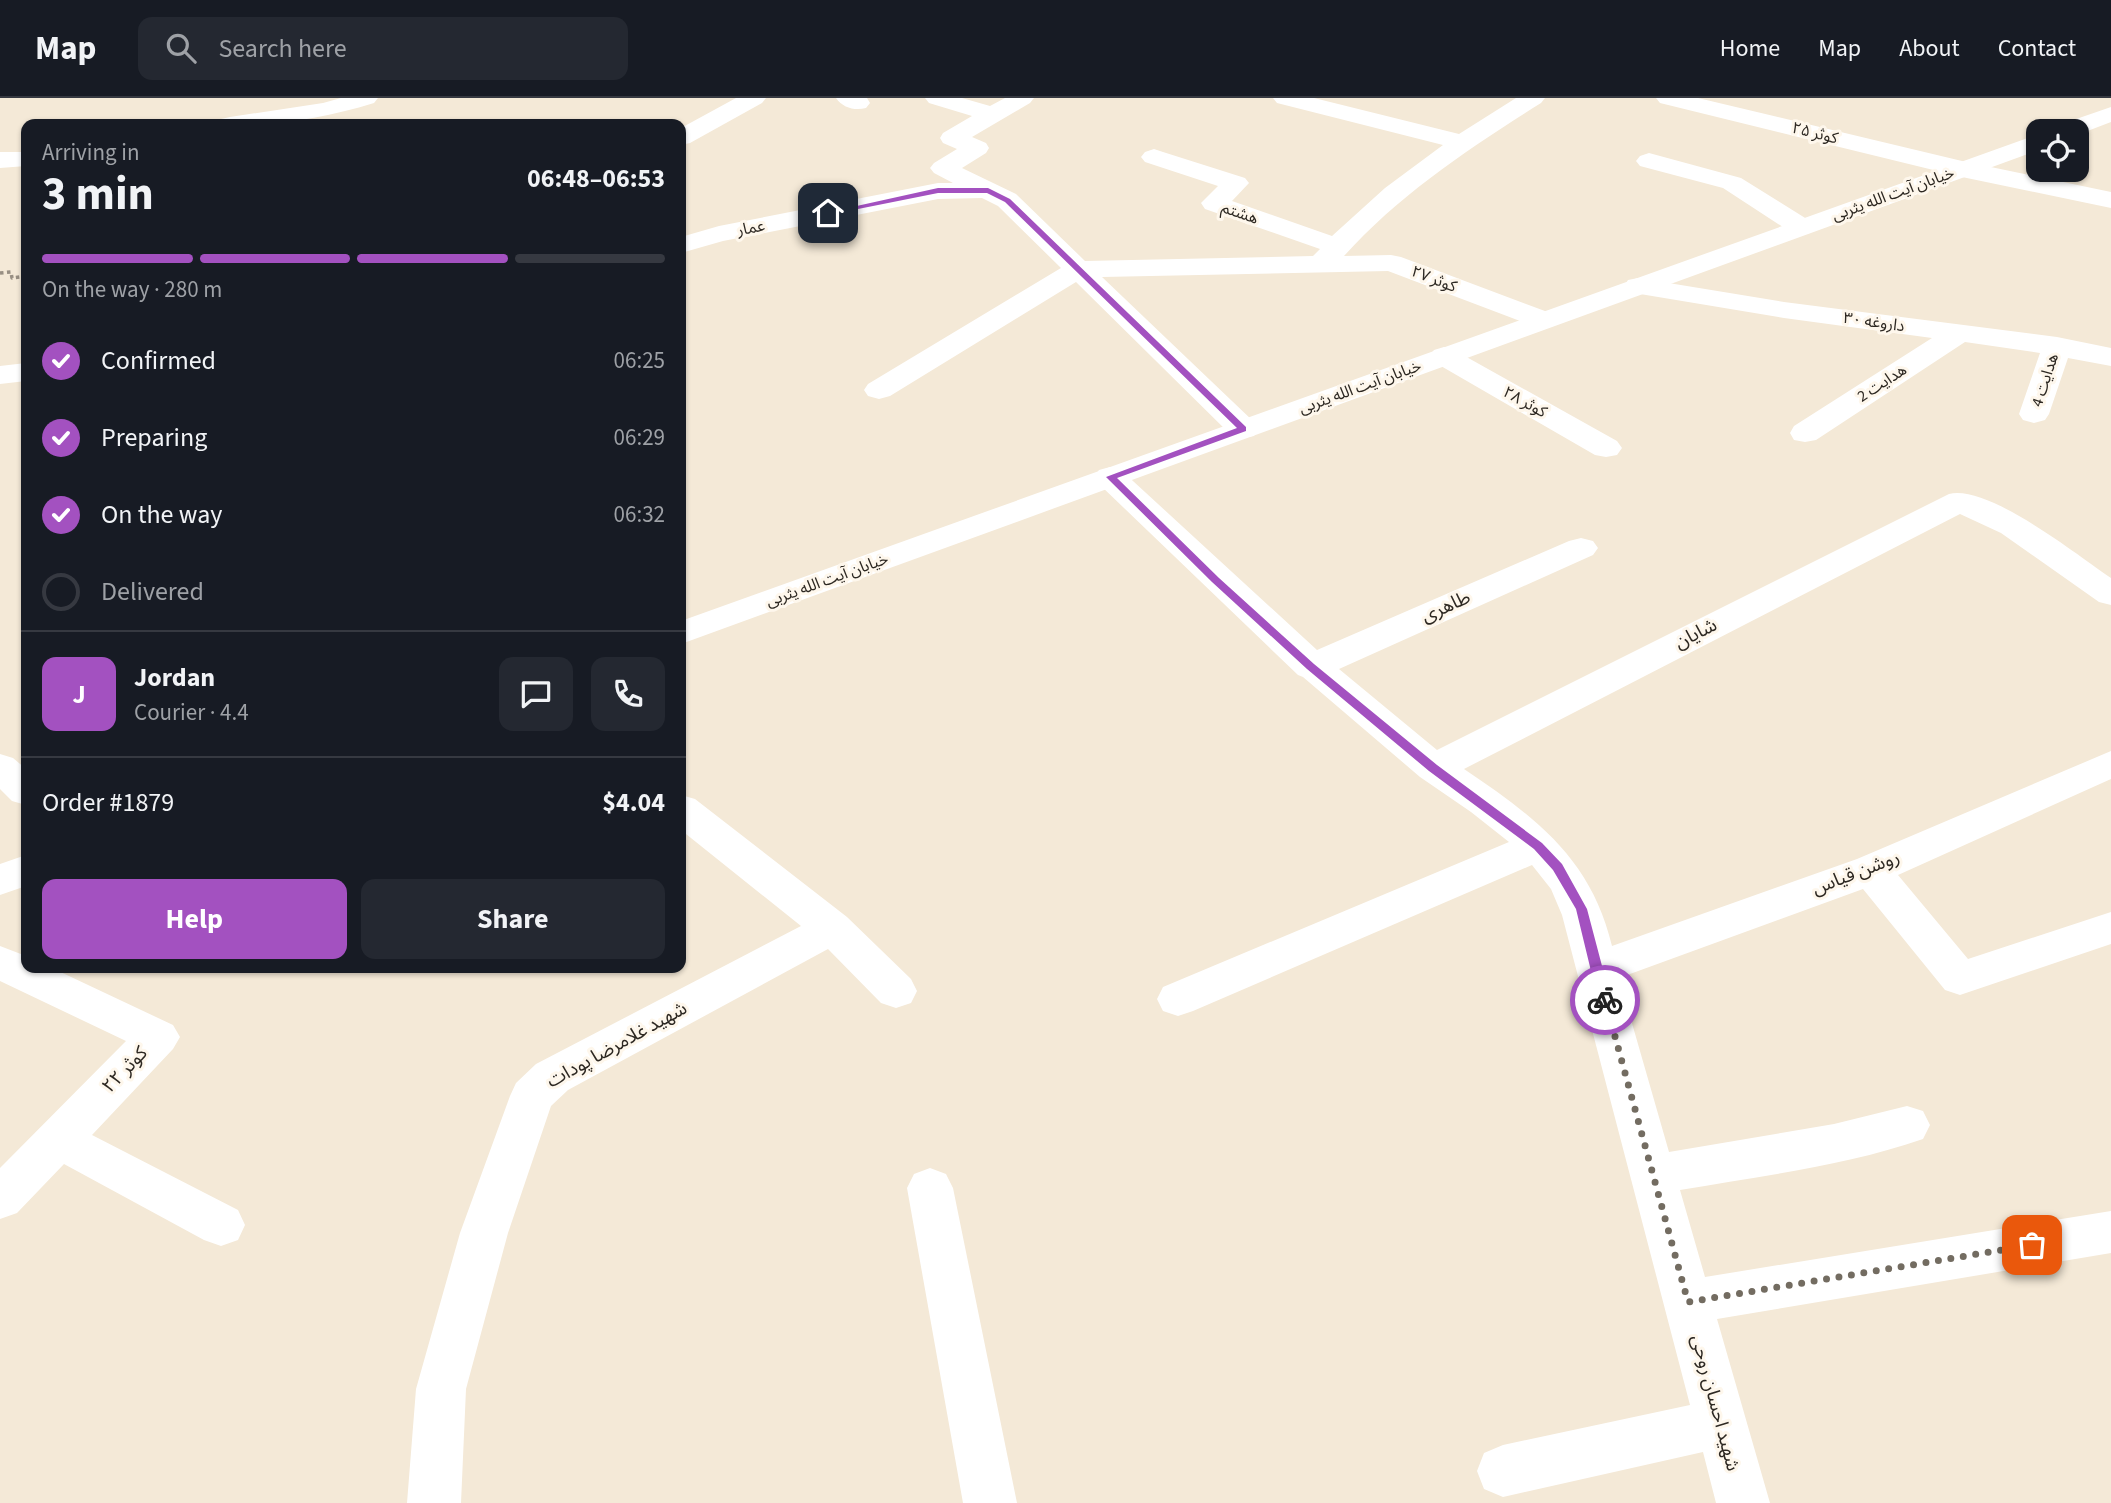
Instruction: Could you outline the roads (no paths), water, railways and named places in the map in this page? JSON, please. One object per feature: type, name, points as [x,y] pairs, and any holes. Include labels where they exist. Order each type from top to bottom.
[{"type":"street","points":[[267,119],[326,111],[366,98]]},
{"type":"street","points":[[686,135],[754,98]]},
{"type":"street","points":[[937,98],[993,115]]},
{"type":"street","points":[[1022,98],[952,138],[976,148],[943,168],[1007,201],[1243,429]]},
{"type":"street","points":[[1285,98],[1460,142]]},
{"type":"street","points":[[1361,117],[1385,98]]},
{"type":"street","points":[[1329,255],[1409,181],[1460,142],[1533,98]]},
{"type":"street","name":"کوثر ۲۵","points":[[1668,98],[1962,169],[2111,200]]},
{"type":"street","points":[[2089,122],[2111,114]]},
{"type":"street","name":"خیابان آیت الله یثربی","points":[[686,632],[2026,146]]},
{"type":"street","name":"هشتم","points":[[1154,157],[1236,183],[1214,204],[1329,255]]},
{"type":"street","points":[[0,160],[21,159]]},
{"type":"street","points":[[1648,161],[1732,183],[1801,227]]},
{"type":"street","name":"عمار","points":[[686,244],[719,234],[938,191],[988,190]]},
{"type":"street","points":[[686,225],[719,234]]},
{"type":"street","name":"کوثر ۲۷","points":[[1079,269],[1329,255],[1391,263],[1543,320]]},
{"type":"street","points":[[879,390],[1079,269]]},
{"type":"street","name":"داروغه ۳۰","points":[[1638,286],[1958,334],[2057,346],[2111,357]]},
{"type":"street","name":"هدایت 2","points":[[1805,433],[1958,334]]},
{"type":"street","name":"هدایت 4","points":[[2034,414],[2057,346]]},
{"type":"street","name":"کوثر ۲۸","points":[[1444,356],[1606,448]]},
{"type":"street","points":[[0,375],[21,373]]},
{"type":"street","name":"شهید احسان روحی","points":[[1110,477],[1311,667],[1433,768],[1538,846],[1558,867],[1581,909],[1743,1503]]},
{"type":"street","name":"شایان","points":[[1433,768],[1960,501],[2013,526],[2111,594]]},
{"type":"street","name":"طاهری","points":[[1311,667],[1581,548]]},
{"type":"street","name":"روشن قیاس","points":[[1596,969],[1871,870],[2111,764]]},
{"type":"street","points":[[0,767],[21,786]]},
{"type":"street","points":[[686,813],[832,928],[896,990]]},
{"type":"street","points":[[1178,999],[1538,846]]},
{"type":"street","points":[[1871,870],[1960,978],[2111,928]]},
{"type":"street","points":[[0,880],[21,872]]},
{"type":"street","name":"شهید غلامرضا پودات","points":[[434,1503],[442,1389],[484,1233],[532,1096],[552,1077],[832,928]]},
{"type":"street","name":"کوثر ۲۲","points":[[0,962],[21,972]]},
{"type":"street","name":"کوثر ۲۲","points":[[0,1199],[158,1037],[23,973]]},
{"type":"street","points":[[1653,1175],[1834,1143],[1907,1125]]},
{"type":"street","points":[[58,1139],[221,1225]]},
{"type":"street","points":[[930,1188],[990,1503]]},
{"type":"street","points":[[1688,1302],[2111,1232]]},
{"type":"street","points":[[1503,1471],[1721,1423]]}]
